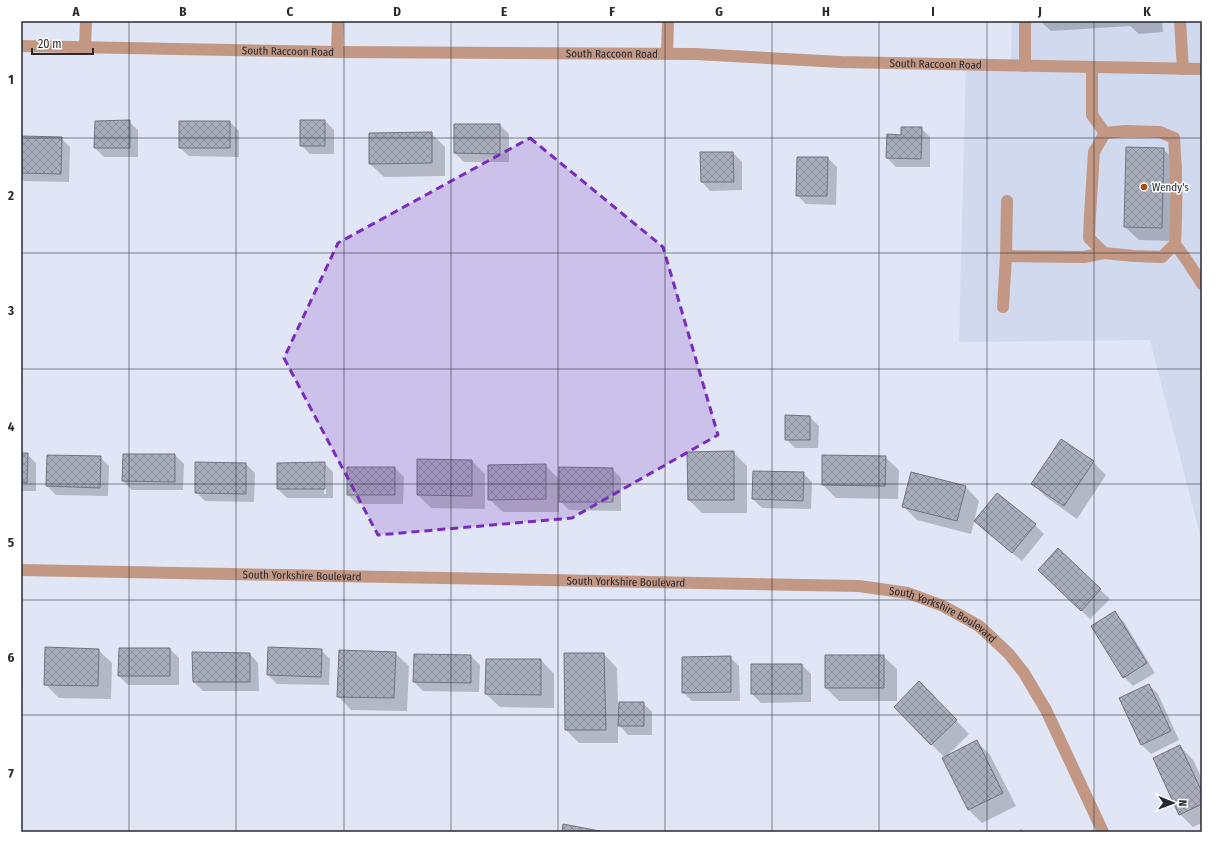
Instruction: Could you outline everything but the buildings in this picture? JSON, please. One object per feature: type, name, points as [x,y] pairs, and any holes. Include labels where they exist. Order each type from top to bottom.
[{"type":"street","points":[[85,47],[86,21]]},
{"type":"street","points":[[338,21],[338,52]]},
{"type":"street","points":[[667,54],[668,21]]},
{"type":"street","points":[[1025,21],[1025,66]]},
{"type":"street","points":[[1180,21],[1182,69]]},
{"type":"street","name":"South Raccoon Road","points":[[21,46],[338,52],[695,54],[841,62],[1202,69]]},
{"type":"street","points":[[1092,67],[1092,115],[1105,133]]},
{"type":"street","points":[[1105,133],[1126,131],[1160,132],[1174,138],[1176,174],[1175,244],[1202,284]]},
{"type":"street","points":[[1104,253],[1089,238],[1094,152],[1105,133]]},
{"type":"street","points":[[1003,307],[1007,201]]},
{"type":"street","points":[[1006,256],[1084,257],[1104,253],[1162,257],[1175,244]]},
{"type":"street","name":"South Yorkshire Boulevard","points":[[21,570],[859,586],[908,592],[943,606],[979,626],[1024,672],[1046,710],[1103,832]]},
{"type":"highlighted area","points":[[530,138],[663,247],[718,435],[572,518],[378,535],[284,358],[338,243]]},
{"type":"shaded area","points":[[1012,21],[1202,21],[1202,543],[1150,340],[959,342],[966,64],[1011,65]]},
{"type":"place","name":"Wendy's","points":[[1144,187]]}]
